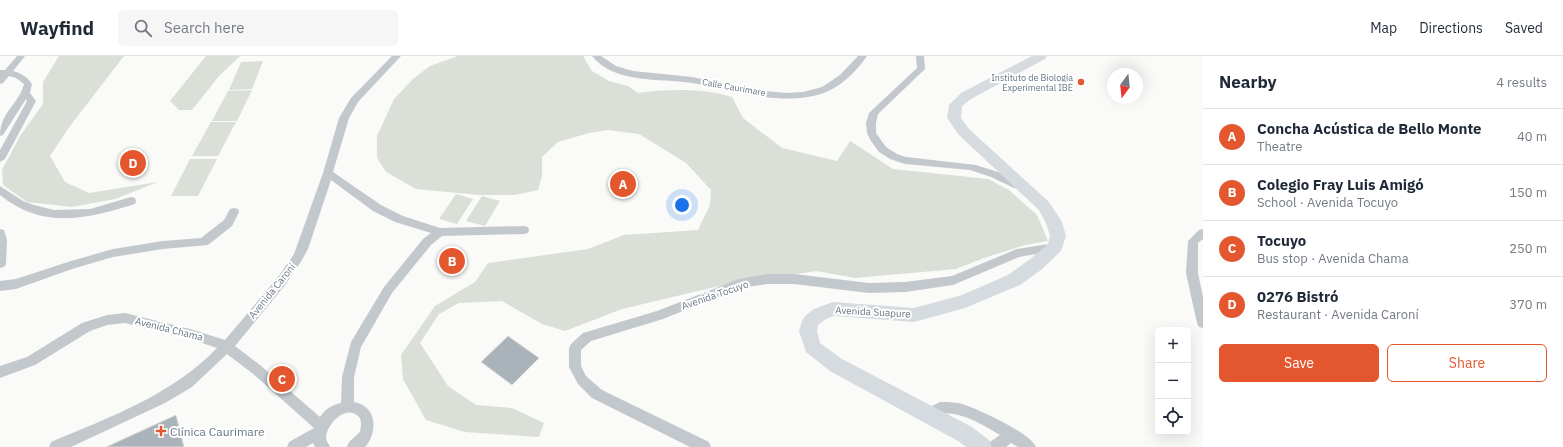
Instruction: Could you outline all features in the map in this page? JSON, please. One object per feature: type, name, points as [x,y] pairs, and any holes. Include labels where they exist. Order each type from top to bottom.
[{"type":"street","points":[[0,81],[4,72],[21,56]]},
{"type":"street","name":"Avenida Caroní","points":[[56,447],[104,426],[175,391],[196,376],[226,346],[276,288],[296,261],[303,249],[344,118],[354,100],[397,56]]},
{"type":"street","name":"Calle Caurimare","points":[[596,56],[612,68],[625,72],[705,82],[761,93],[794,95],[809,94],[833,86],[841,80],[863,56]]},
{"type":"street","points":[[920,56],[921,69],[874,113],[871,125],[871,134],[877,144],[888,153],[900,159],[918,164],[955,164],[971,167],[997,175],[1026,188]]},
{"type":"street","points":[[1041,56],[966,96],[956,105],[954,118],[964,132],[1044,206],[1054,222],[1058,236],[1055,247]]},
{"type":"street","points":[[0,133],[17,104],[26,93],[28,84],[22,76],[16,73],[4,72]]},
{"type":"street","points":[[0,159],[32,101],[26,93]]},
{"type":"street","points":[[328,173],[377,208],[399,219],[440,232],[524,230]]},
{"type":"street","points":[[0,190],[22,205],[51,213],[68,215],[90,213],[131,201]]},
{"type":"street","points":[[0,286],[16,284],[71,264],[113,253],[163,245],[204,242],[228,223],[234,212]]},
{"type":"street","points":[[347,407],[348,377],[355,346],[388,290],[427,242],[440,232]]},
{"type":"street","points":[[0,233],[2,246],[0,264]]},
{"type":"street","points":[[1203,233],[1193,241],[1192,273],[1203,323]]},
{"type":"street","name":"Avenida Suapure","points":[[982,447],[965,434],[836,365],[812,347],[808,331],[811,321],[820,314],[834,309],[914,315],[965,301],[1014,280],[1035,265],[1055,247]]},
{"type":"street","name":"Avenida Tocuyo","points":[[704,447],[597,394],[582,380],[575,367],[575,348],[587,337],[659,315],[739,284],[767,279],[794,279],[869,288],[905,287],[953,280],[1017,253],[1055,247]]},
{"type":"street","name":"Avenida Chama","points":[[0,372],[31,360],[86,327],[107,320],[125,318],[190,334],[226,346],[256,368],[320,429]]},
{"type":"street","points":[[294,447],[320,429],[331,413],[347,407],[362,411],[368,424],[363,439],[357,447]]},
{"type":"street","points":[[929,415],[942,408],[960,410],[975,414],[1029,447]]},
{"type":"street","points":[[320,429],[319,442],[323,447]]},
{"type":"street","points":[[995,447],[1011,435]]},
{"type":"shaded area","points":[[59,56],[124,56],[70,126],[50,156],[65,182],[89,193],[158,182],[115,199],[72,207],[27,202],[3,185],[2,170],[20,136],[43,104],[43,82]]},
{"type":"shaded area","points":[[206,56],[240,56],[219,76],[192,110],[179,110],[170,101]]},
{"type":"shaded area","points":[[458,56],[583,56],[592,71],[609,81],[628,86],[638,93],[685,90],[709,92],[732,97],[743,118],[782,148],[837,161],[850,141],[893,169],[988,179],[1009,190],[1037,215],[1048,241],[1025,245],[956,269],[855,278],[816,271],[715,287],[622,309],[565,331],[542,324],[502,301],[459,303],[439,314],[420,343],[448,386],[476,405],[512,408],[544,423],[539,437],[465,432],[426,420],[403,379],[401,355],[435,306],[475,282],[488,263],[588,249],[624,235],[698,230],[710,205],[711,190],[686,163],[639,134],[608,130],[589,133],[558,142],[542,157],[542,176],[538,190],[515,195],[479,195],[416,189],[386,172],[377,158],[377,136],[394,99],[413,79],[430,66]]},
{"type":"shaded area","points":[[263,61],[252,89],[229,90],[241,62]]},
{"type":"shaded area","points":[[252,90],[237,121],[212,121],[228,91]]},
{"type":"shaded area","points":[[211,122],[236,122],[218,156],[192,156]]},
{"type":"shaded area","points":[[190,159],[217,159],[198,196],[171,196]]},
{"type":"shaded area","points":[[456,194],[473,199],[457,224],[439,219]]},
{"type":"shaded area","points":[[482,196],[500,201],[485,226],[466,221]]},
{"type":"building","points":[[508,336],[539,358],[512,385],[481,362]]},
{"type":"building","name":"Clínica Caurimare","points":[[176,415],[184,447],[106,447]]},
{"type":"place","name":"Instituto de Biología Experimental IBE","points":[[1081,82]]},
{"type":"place","name":"0276 Bistró","points":[[133,163]]},
{"type":"place","name":"Concha Acústica de Bello Monte","points":[[623,184]]},
{"type":"place","name":"Colegio Fray Luis Amigó","points":[[452,261]]},
{"type":"place","name":"Tocuyo","points":[[282,379]]},
{"type":"place","name":"Clínica Caurimare","points":[[161,431]]}]
